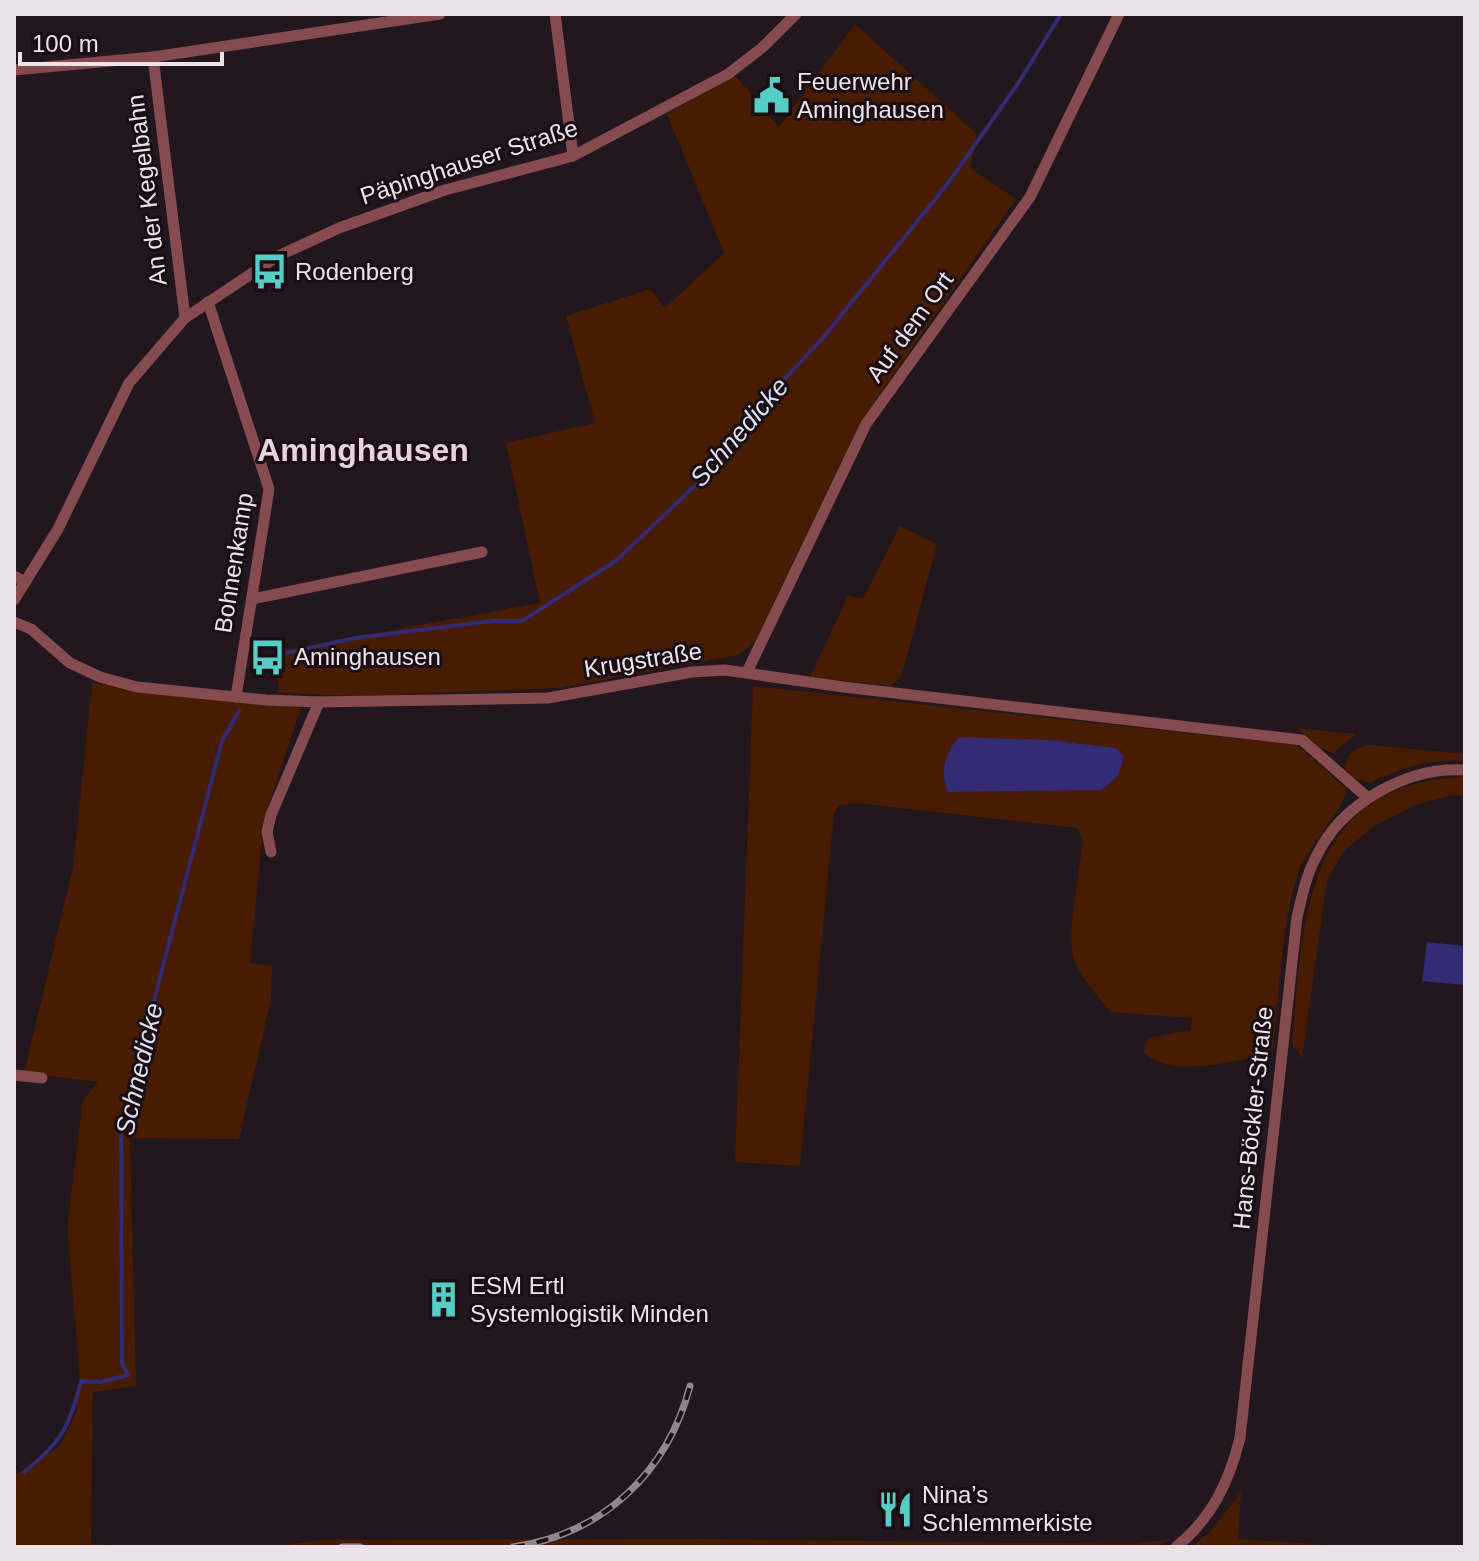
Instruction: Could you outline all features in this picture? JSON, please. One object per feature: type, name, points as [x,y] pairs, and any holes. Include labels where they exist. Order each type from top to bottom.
[{"type":"street","points":[[14,70],[153,57],[440,14]]},
{"type":"street","points":[[555,14],[573,156]]},
{"type":"street","name":"Päpinghauser Straße","points":[[14,600],[19,579],[58,529],[129,383],[185,318],[278,256],[384,210],[573,156],[728,74],[763,47],[796,14]]},
{"type":"street","name":"Auf dem Ort","points":[[747,672],[866,424],[1030,197],[1119,14]]},
{"type":"street","name":"An der Kegelbahn","points":[[153,57],[185,318]]},
{"type":"street","name":"Bohnenkamp","points":[[208,302],[269,489],[236,697]]},
{"type":"street","points":[[252,599],[482,552]]},
{"type":"street","name":"Krugstraße","points":[[14,622],[31,629],[70,663],[100,677],[137,687],[236,697],[319,702],[548,698],[692,672],[747,672],[843,687],[1302,740],[1368,798]]},
{"type":"street","points":[[271,852],[267,832],[271,815],[319,702]]},
{"type":"street","name":"Hans-Böckler-Straße","points":[[1176,1547],[1206,1518],[1219,1499],[1240,1438],[1297,917],[1305,884],[1317,854],[1341,822],[1368,798],[1419,775],[1465,770]]},
{"type":"street","points":[[14,1075],[42,1078]]},
{"type":"shaded area","points":[[855,24],[977,134],[970,168],[1016,199],[861,421],[755,641],[739,655],[558,688],[358,696],[278,693],[278,651],[540,603],[506,443],[595,423],[566,316],[650,289],[665,308],[724,253],[667,114],[735,75],[779,127]]},
{"type":"shaded area","points":[[900,526],[937,544],[902,675],[891,686],[810,677],[848,596],[863,599]]},
{"type":"shaded area","points":[[92,683],[301,708],[264,819],[250,963],[272,966],[271,999],[239,1139],[130,1138],[136,1386],[93,1392],[91,1544],[160,1547],[14,1547],[14,1476],[60,1446],[76,1413],[80,1379],[67,1227],[83,1100],[98,1082],[24,1073],[73,868]]},
{"type":"shaded area","points":[[753,686],[1297,745],[1346,788],[1340,806],[1309,851],[1292,894],[1284,937],[1273,1047],[1265,1056],[1185,1067],[1155,1060],[1144,1052],[1148,1038],[1191,1030],[1192,1018],[1111,1012],[1081,974],[1072,949],[1083,840],[1077,828],[856,803],[840,805],[834,813],[800,1166],[735,1162]]},
{"type":"shaded area","points":[[1296,728],[1356,734],[1333,753],[1322,749]]},
{"type":"shaded area","points":[[959,737],[1050,740],[1116,748],[1124,757],[1118,776],[1102,790],[948,792],[944,778],[945,763]]},
{"type":"shaded area","points":[[1370,745],[1465,754],[1465,761],[1416,765],[1371,783],[1352,778],[1345,770],[1349,755]]},
{"type":"shaded area","points":[[1465,777],[1465,796],[1453,795],[1415,805],[1374,826],[1345,850],[1327,880],[1302,1059],[1292,1043],[1296,996],[1309,905],[1322,865],[1342,831],[1371,804],[1412,785]]},
{"type":"shaded area","points":[[1427,942],[1465,946],[1465,985],[1422,981]]},
{"type":"shaded area","points":[[1241,1492],[1238,1539],[1360,1547],[1191,1547],[1212,1530]]},
{"type":"shaded area","points":[[705,1539],[1136,1544],[1170,1539],[1156,1547],[274,1547],[320,1540]]},
{"type":"waterway","name":"Schnedicke","points":[[286,653],[356,638],[492,621],[522,621],[617,560],[723,459],[780,384],[822,339],[949,182],[1019,82],[1061,14]]},
{"type":"waterway","name":"Schnedicke","points":[[24,1472],[47,1452],[62,1432],[73,1410],[81,1381],[101,1382],[128,1375],[122,1363],[121,1126],[222,741],[239,711]]},
{"type":"railway","points":[[513,1547],[546,1540],[575,1529],[627,1494],[648,1472],[665,1446],[690,1386]]},
{"type":"railway","points":[[342,1547],[360,1547]]},
{"type":"place","name":"Feuerwehr Aminghausen","points":[[771,96]]},
{"type":"place","name":"Rodenberg","points":[[269,272]]},
{"type":"place","name":"Aminghausen","points":[[268,657]]},
{"type":"place","name":"ESM Ertl Systemlogistik Minden","points":[[444,1300]]},
{"type":"place","name":"Nina’s Schlemmerkiste","points":[[896,1509]]},
{"type":"district","name":"Aminghausen","points":[[363,450]]}]
